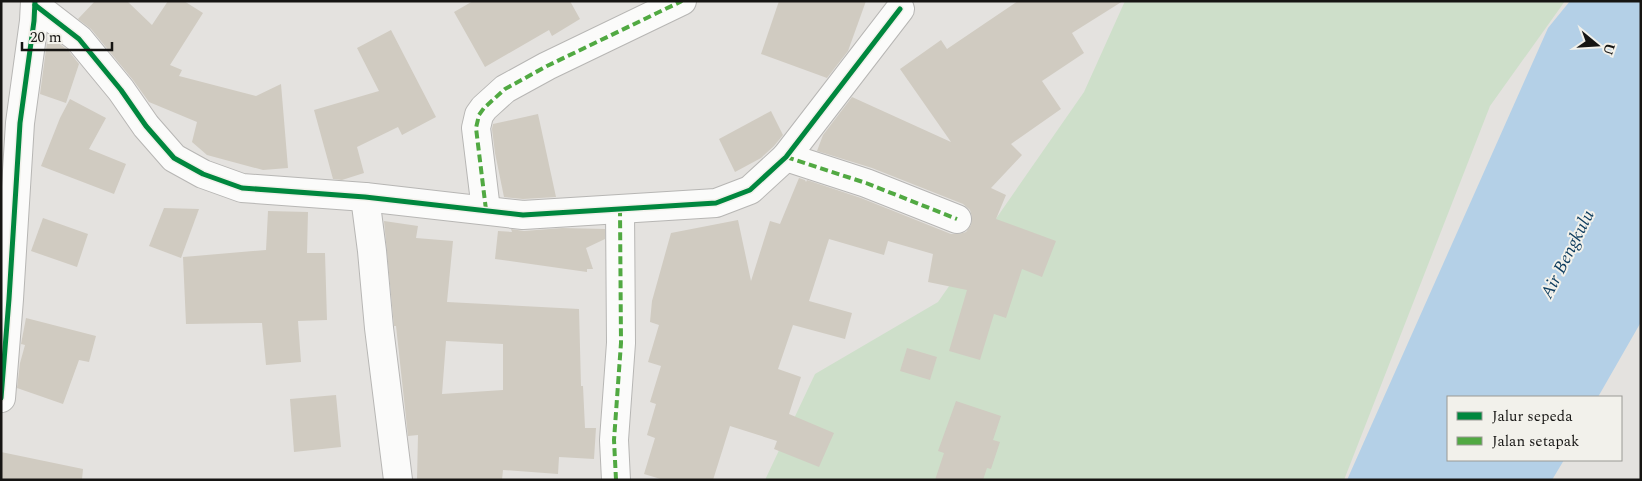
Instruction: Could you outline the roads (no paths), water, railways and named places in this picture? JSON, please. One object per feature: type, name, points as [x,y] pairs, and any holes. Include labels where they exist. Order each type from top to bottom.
[{"type":"street","points":[[486,210],[476,128],[479,114],[484,108],[505,89],[540,70],[622,28],[682,1]]},
{"type":"street","points":[[35,3],[79,39],[121,90],[146,126],[174,158],[203,174],[242,188],[365,196],[523,215],[716,204],[750,190],[786,157],[903,4]]},
{"type":"street","points":[[1,398],[20,123],[35,3]]},
{"type":"street","points":[[786,157],[866,183],[956,219]]},
{"type":"street","points":[[365,196],[398,480]]},
{"type":"street","points":[[616,480],[614,440],[621,343],[620,210]]},
{"type":"water","name":"Air Bengkulu","points":[[1570,1],[1641,1],[1641,322],[1599,396],[1447,396],[1447,461],[1563,461],[1552,480],[1347,480],[1548,28]]}]
